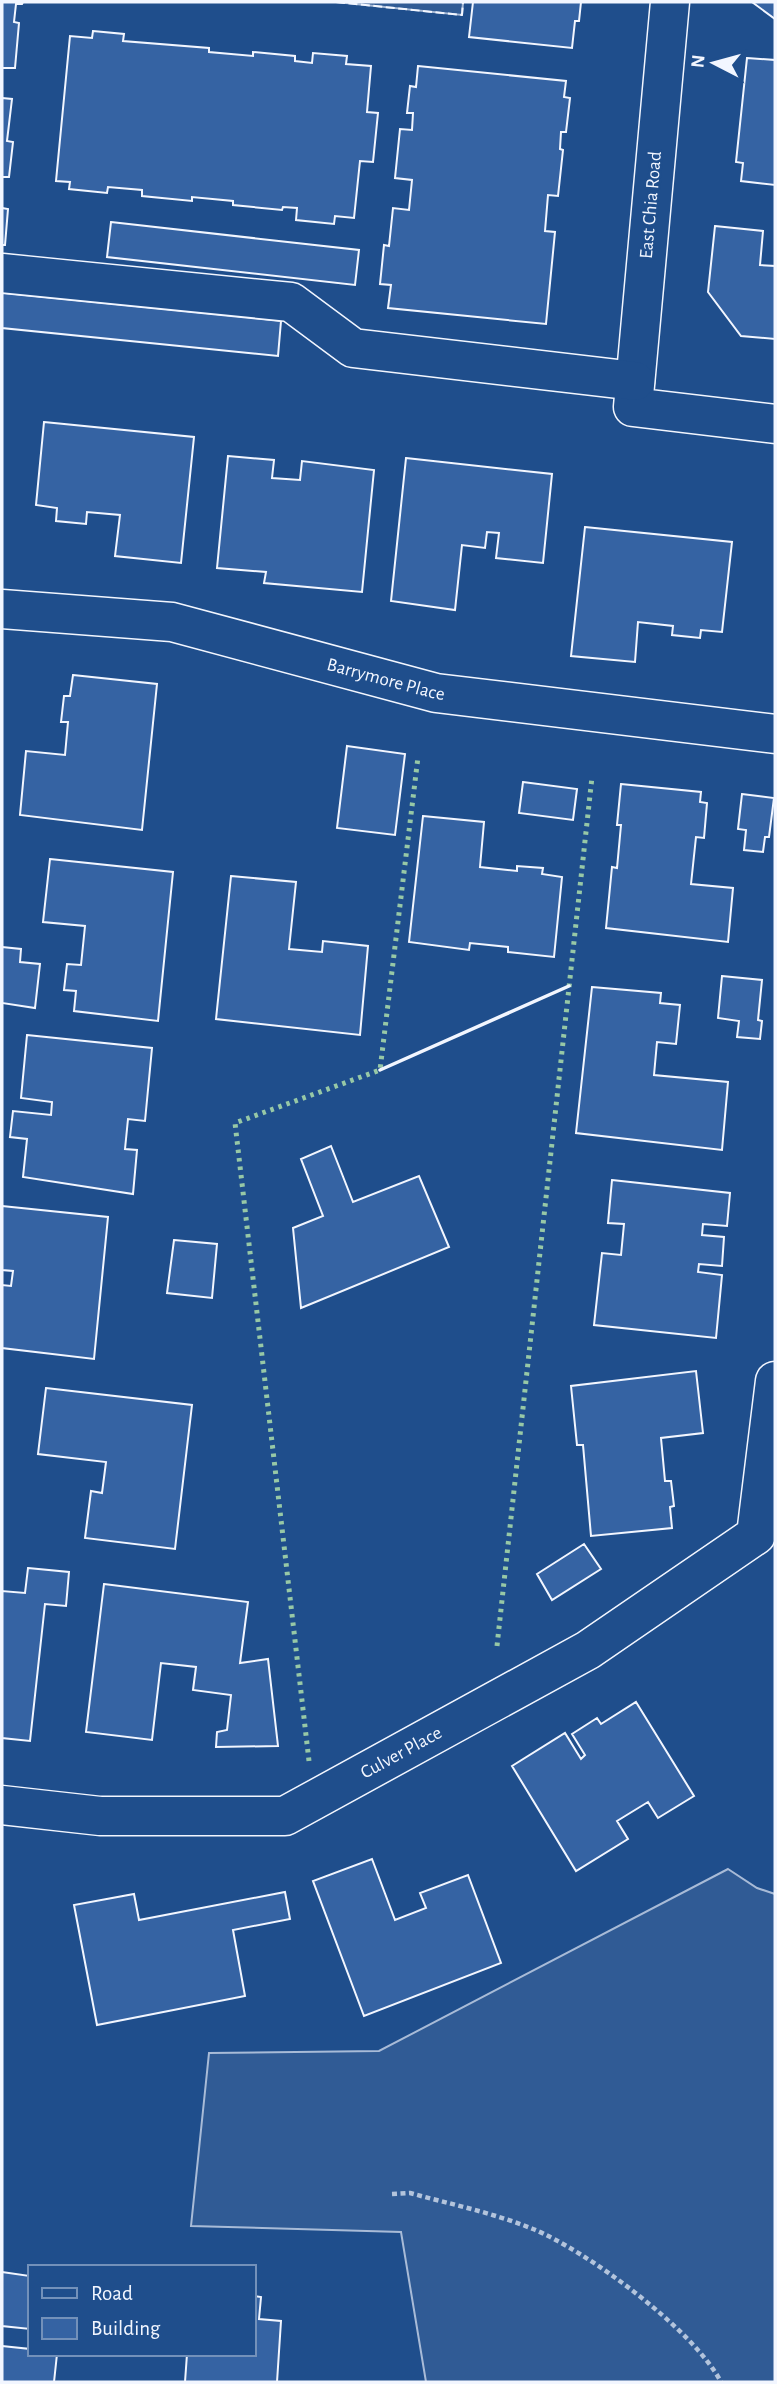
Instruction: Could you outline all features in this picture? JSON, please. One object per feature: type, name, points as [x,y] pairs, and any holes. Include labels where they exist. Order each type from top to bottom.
[{"type":"street","name":"East Chia Road","points":[[634,394],[670,2]]},
{"type":"street","points":[[2,272],[292,302],[353,348],[634,394],[775,424]]},
{"type":"street","name":"Barrymore Place","points":[[2,609],[172,622],[436,693],[775,734]]},
{"type":"street","name":"Culver Place","points":[[2,1805],[100,1816],[285,1816],[588,1650],[756,1535],[775,1381]]},
{"type":"path","points":[[392,2194],[410,2193],[534,2229],[594,2263],[646,2301],[693,2344],[721,2382]]},
{"type":"shaded area","points":[[336,2],[463,2],[462,15]]},
{"type":"shaded area","points":[[728,1869],[757,1888],[775,1894],[775,2382],[426,2382],[401,2232],[191,2226],[209,2053],[379,2051]]},
{"type":"building","points":[[2,2],[23,2],[16,4],[14,22],[19,23],[15,68],[2,68]]},
{"type":"building","points":[[473,2],[581,2],[579,21],[575,21],[572,48],[469,37]]},
{"type":"building","points":[[752,2],[775,2],[775,19]]},
{"type":"building","points":[[93,31],[124,34],[123,41],[209,48],[209,52],[253,56],[253,52],[295,56],[295,61],[312,63],[313,53],[347,56],[346,64],[371,66],[367,112],[378,113],[373,162],[360,161],[354,218],[335,216],[334,224],[296,220],[297,208],[283,207],[282,210],[233,205],[233,201],[192,197],[192,201],[142,196],[142,190],[108,187],[107,193],[69,189],[70,182],[56,181],[70,36],[92,38]]},
{"type":"building","points":[[747,58],[775,60],[775,185],[741,181],[743,163],[736,162]]},
{"type":"building","points":[[418,66],[566,81],[564,97],[570,98],[566,132],[561,132],[560,149],[563,150],[558,196],[548,195],[545,231],[555,232],[546,324],[388,308],[391,285],[380,284],[384,245],[389,246],[393,208],[409,210],[412,180],[395,178],[400,129],[412,130],[413,113],[407,113],[410,86],[416,87]]},
{"type":"building","points":[[2,98],[12,99],[7,141],[13,142],[9,177],[2,177]]},
{"type":"building","points":[[2,208],[8,209],[5,245],[2,245]]},
{"type":"building","points":[[111,222],[359,250],[355,285],[107,257]]},
{"type":"building","points":[[715,226],[763,231],[760,265],[775,266],[775,339],[741,336],[708,292]]},
{"type":"building","points":[[2,293],[281,321],[278,356],[2,328]]},
{"type":"building","points":[[44,422],[194,437],[181,563],[115,556],[120,515],[87,512],[86,524],[56,521],[57,508],[36,505]]},
{"type":"building","points":[[228,456],[274,460],[272,478],[300,480],[302,461],[374,470],[362,592],[264,583],[266,572],[217,568]]},
{"type":"building","points":[[406,458],[552,474],[543,563],[496,558],[499,533],[487,532],[485,548],[462,545],[455,610],[391,601]]},
{"type":"building","points":[[585,527],[732,542],[722,632],[701,630],[700,638],[672,635],[673,626],[638,622],[635,662],[571,656]]},
{"type":"building","points":[[73,675],[157,684],[142,830],[20,815],[26,751],[65,755],[68,722],[61,722],[64,696],[70,696]]},
{"type":"building","points":[[347,746],[405,754],[395,835],[337,828]]},
{"type":"building","points":[[523,782],[577,789],[573,820],[519,813]]},
{"type":"building","points":[[621,784],[701,792],[700,802],[707,803],[704,838],[696,837],[691,884],[733,888],[728,942],[606,928],[612,867],[617,868]]},
{"type":"building","points":[[742,794],[774,798],[769,837],[765,837],[763,852],[744,850],[746,830],[738,829]]},
{"type":"building","points":[[423,816],[484,822],[480,867],[517,871],[517,866],[543,868],[542,874],[562,877],[554,957],[508,952],[508,947],[470,943],[469,950],[409,942]]},
{"type":"building","points":[[50,859],[173,872],[158,1021],[74,1011],[76,991],[64,990],[67,964],[81,965],[85,926],[43,922]]},
{"type":"building","points":[[231,876],[296,882],[289,949],[322,952],[323,941],[368,946],[360,1035],[216,1019]]},
{"type":"building","points":[[2,947],[21,949],[20,962],[40,964],[35,1008],[2,1003]]},
{"type":"building","points":[[722,976],[762,980],[758,1020],[762,1021],[760,1039],[737,1037],[739,1021],[718,1018]]},
{"type":"building","points":[[592,987],[661,993],[660,1003],[680,1005],[676,1044],[657,1042],[654,1075],[728,1082],[722,1150],[576,1133]]},
{"type":"building","points":[[27,1035],[152,1048],[145,1121],[128,1119],[125,1149],[137,1150],[133,1194],[23,1177],[27,1139],[10,1137],[13,1111],[51,1115],[52,1102],[21,1098]]},
{"type":"building","points":[[331,1146],[353,1202],[419,1176],[449,1247],[301,1308],[293,1228],[323,1216],[301,1159]]},
{"type":"building","points":[[612,1180],[730,1193],[727,1226],[703,1224],[702,1235],[724,1237],[722,1266],[699,1264],[698,1272],[722,1275],[716,1338],[594,1325],[602,1253],[621,1255],[624,1224],[608,1223]]},
{"type":"building","points":[[2,1206],[108,1217],[94,1359],[2,1348],[2,1285],[11,1286],[13,1271],[2,1270]]},
{"type":"building","points":[[174,1240],[217,1244],[212,1298],[167,1293]]},
{"type":"building","points":[[696,1371],[703,1433],[661,1438],[665,1481],[671,1481],[674,1506],[670,1507],[672,1528],[591,1536],[583,1445],[577,1445],[571,1386]]},
{"type":"building","points":[[46,1388],[192,1405],[175,1549],[85,1538],[91,1491],[102,1493],[106,1462],[38,1454]]},
{"type":"building","points":[[584,1544],[601,1569],[552,1600],[537,1574]]},
{"type":"building","points":[[28,1568],[69,1572],[66,1606],[45,1604],[30,1741],[2,1738],[2,1591],[25,1593]]},
{"type":"building","points":[[104,1584],[248,1602],[240,1663],[268,1659],[278,1746],[216,1747],[217,1732],[227,1730],[231,1695],[193,1690],[196,1667],[161,1663],[152,1740],[86,1732]]},
{"type":"building","points":[[636,1702],[694,1796],[658,1818],[648,1802],[617,1821],[628,1839],[576,1871],[512,1766],[565,1733],[581,1759],[585,1755],[572,1734],[597,1718],[601,1724]]},
{"type":"building","points":[[372,1859],[395,1920],[426,1908],[420,1893],[468,1875],[501,1963],[364,2016],[313,1881]]},
{"type":"building","points":[[285,1892],[290,1919],[233,1930],[245,1996],[97,2025],[74,1905],[134,1894],[139,1920]]},
{"type":"building","points":[[2,2272],[28,2276],[28,2329],[2,2326]]},
{"type":"building","points":[[256,2296],[261,2297],[259,2319],[281,2321],[277,2382],[185,2382],[187,2356],[256,2356]]},
{"type":"building","points":[[2,2346],[28,2349],[28,2356],[57,2356],[54,2382],[2,2382]]},
{"type":"hedge","points":[[309,1761],[235,1123],[380,1070],[418,757]]},
{"type":"hedge","points":[[497,1646],[592,777]]},
{"type":"fence","points":[[336,2],[462,15],[463,2]]},
{"type":"wall","points":[[380,1070],[569,986]]}]
